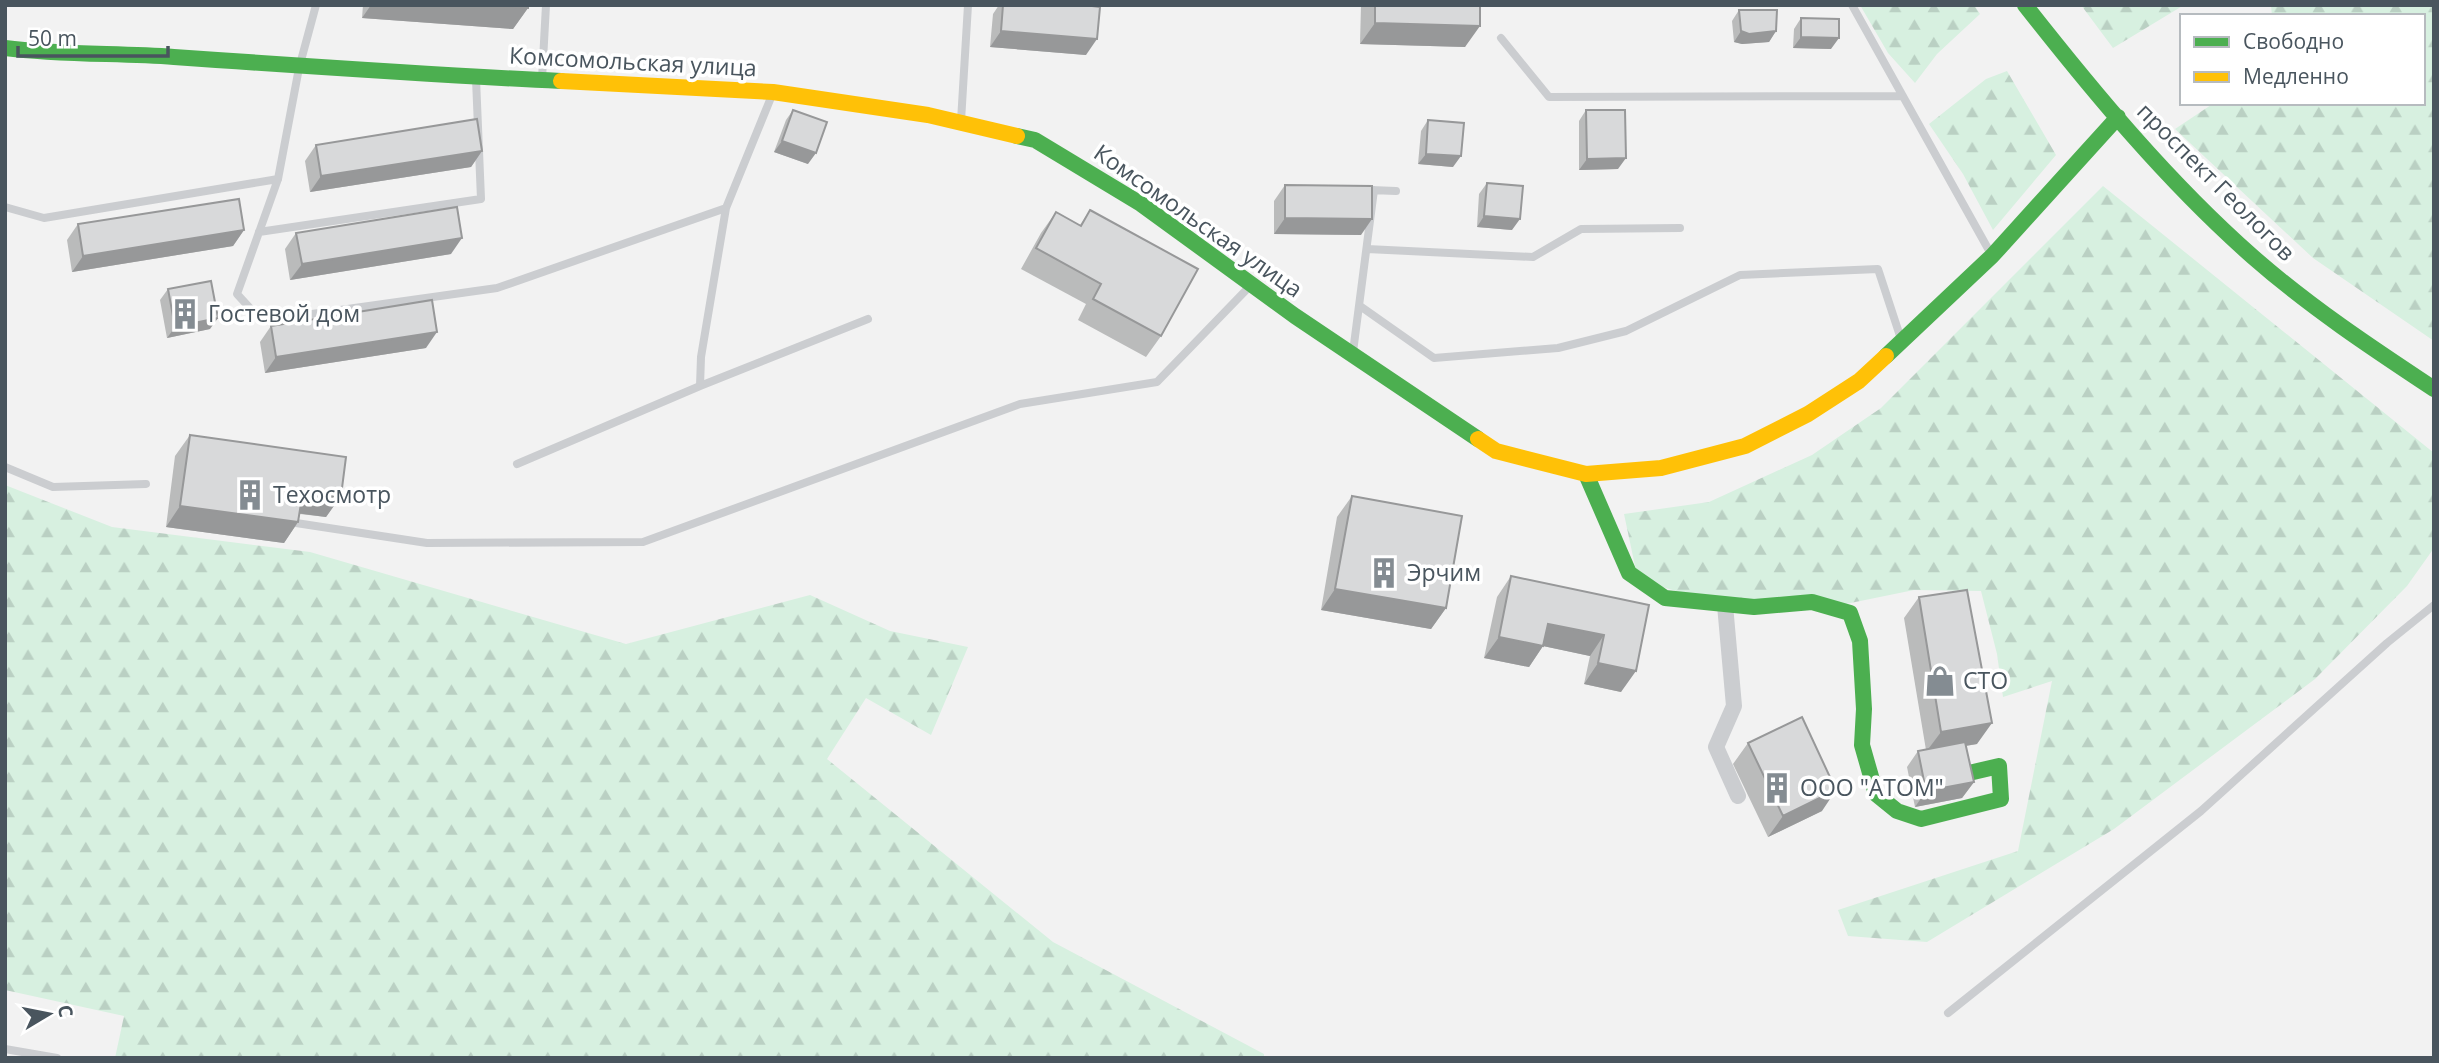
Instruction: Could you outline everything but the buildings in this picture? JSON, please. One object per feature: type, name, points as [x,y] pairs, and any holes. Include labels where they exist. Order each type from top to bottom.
[{"type":"street","name":"проспект Геологов","points":[[2025,5],[2118,117],[2207,213],[2289,288],[2434,389]]},
{"type":"street","name":"Комсомольская улица","points":[[5,48],[43,53],[172,57],[299,68],[773,92],[837,100],[1035,140],[1141,204],[1353,355],[1496,451],[1586,474],[1661,468],[1745,446],[1808,414],[1859,381],[1992,256],[2118,117]]},
{"type":"street","points":[[1586,474],[1629,573],[1665,598],[1754,607],[1812,602],[1850,613],[1860,641],[1864,709],[1862,745],[1876,794],[1897,811],[1921,819],[2001,799],[1998,766],[1969,774]]},
{"type":"street","points":[[1725,605],[1734,706],[1716,747],[1738,796]]},
{"type":"lane","points":[[316,5],[299,68],[278,179],[237,294],[262,321],[497,288],[726,208]]},
{"type":"lane","points":[[541,80],[546,5]]},
{"type":"lane","points":[[961,124],[968,5]]},
{"type":"lane","points":[[1852,5],[1992,256]]},
{"type":"lane","points":[[1501,38],[1549,97],[1902,96]]},
{"type":"lane","points":[[259,232],[481,199],[476,76]]},
{"type":"lane","points":[[700,386],[701,357],[726,208],[773,92]]},
{"type":"lane","points":[[5,208],[44,218],[278,179]]},
{"type":"lane","points":[[1360,190],[1396,191]]},
{"type":"lane","points":[[1353,355],[1374,190]]},
{"type":"lane","points":[[1367,249],[1534,257],[1581,229],[1680,228]]},
{"type":"lane","points":[[1360,306],[1434,358],[1558,348],[1626,331],[1740,275],[1878,269],[1901,339]]},
{"type":"lane","points":[[296,523],[427,543],[643,542],[1020,404],[1157,382],[1252,284]]},
{"type":"lane","points":[[517,464],[700,386],[868,319]]},
{"type":"lane","points":[[5,467],[53,487],[146,484]]},
{"type":"lane","points":[[1948,1013],[2201,811],[2387,643],[2434,605]]},
{"type":"lane","points":[[5,1049],[57,1058]]},
{"type":"green space","points":[[1860,5],[1974,5],[1980,14],[1937,54],[1915,83],[1888,53]]},
{"type":"green space","points":[[2081,5],[2184,5],[2113,48]]},
{"type":"green space","points":[[2271,5],[2434,5],[2434,341],[2313,258],[2175,129],[2211,105],[2425,105],[2425,14],[2272,14]]},
{"type":"green space","points":[[2007,71],[2056,155],[1993,230],[1963,174],[1929,124],[1986,79]]},
{"type":"green space","points":[[2103,186],[2434,453],[2434,548],[2407,586],[2315,679],[2114,829],[1927,942],[1848,936],[1838,910],[2018,851],[2052,681],[2003,697],[1997,654],[1981,591],[1914,590],[1831,607],[1725,605],[1638,580],[1624,514],[1709,502],[1812,455],[1881,408]]},
{"type":"green space","points":[[5,485],[112,527],[310,552],[626,644],[810,595],[890,631],[968,647],[931,735],[866,698],[827,759],[1053,942],[1264,1054],[1264,1058],[115,1058],[124,1016],[5,990]]},
{"type":"traffic: fast","points":[[2025,5],[2133,136],[2222,228],[2253,257],[2319,310],[2434,389]]},
{"type":"traffic: fast","points":[[5,48],[561,81]]},
{"type":"traffic: fast","points":[[1886,356],[1992,256],[2118,117]]},
{"type":"traffic: fast","points":[[1017,136],[1035,140],[1141,204],[1295,316],[1478,439]]},
{"type":"traffic: fast","points":[[1586,474],[1629,573],[1665,598],[1754,607],[1812,602],[1850,613],[1860,641],[1864,709],[1862,745],[1876,794],[1897,811],[1921,819],[2001,799],[1999,766],[1969,773]]},
{"type":"traffic: slow","points":[[561,81],[773,92],[928,115],[1017,136]]},
{"type":"traffic: slow","points":[[1478,439],[1496,451],[1586,474],[1661,468],[1745,446],[1808,414],[1859,381],[1886,356]]},
{"type":"place","name":"Гостевой дом","points":[[185,314]]},
{"type":"place","name":"Техосмотр","points":[[250,495]]},
{"type":"place","name":"Эрчим","points":[[1384,573]]},
{"type":"place","name":"СТО","points":[[1940,681]]},
{"type":"place","name":"ООО \"АТОМ\"","points":[[1777,788]]}]
